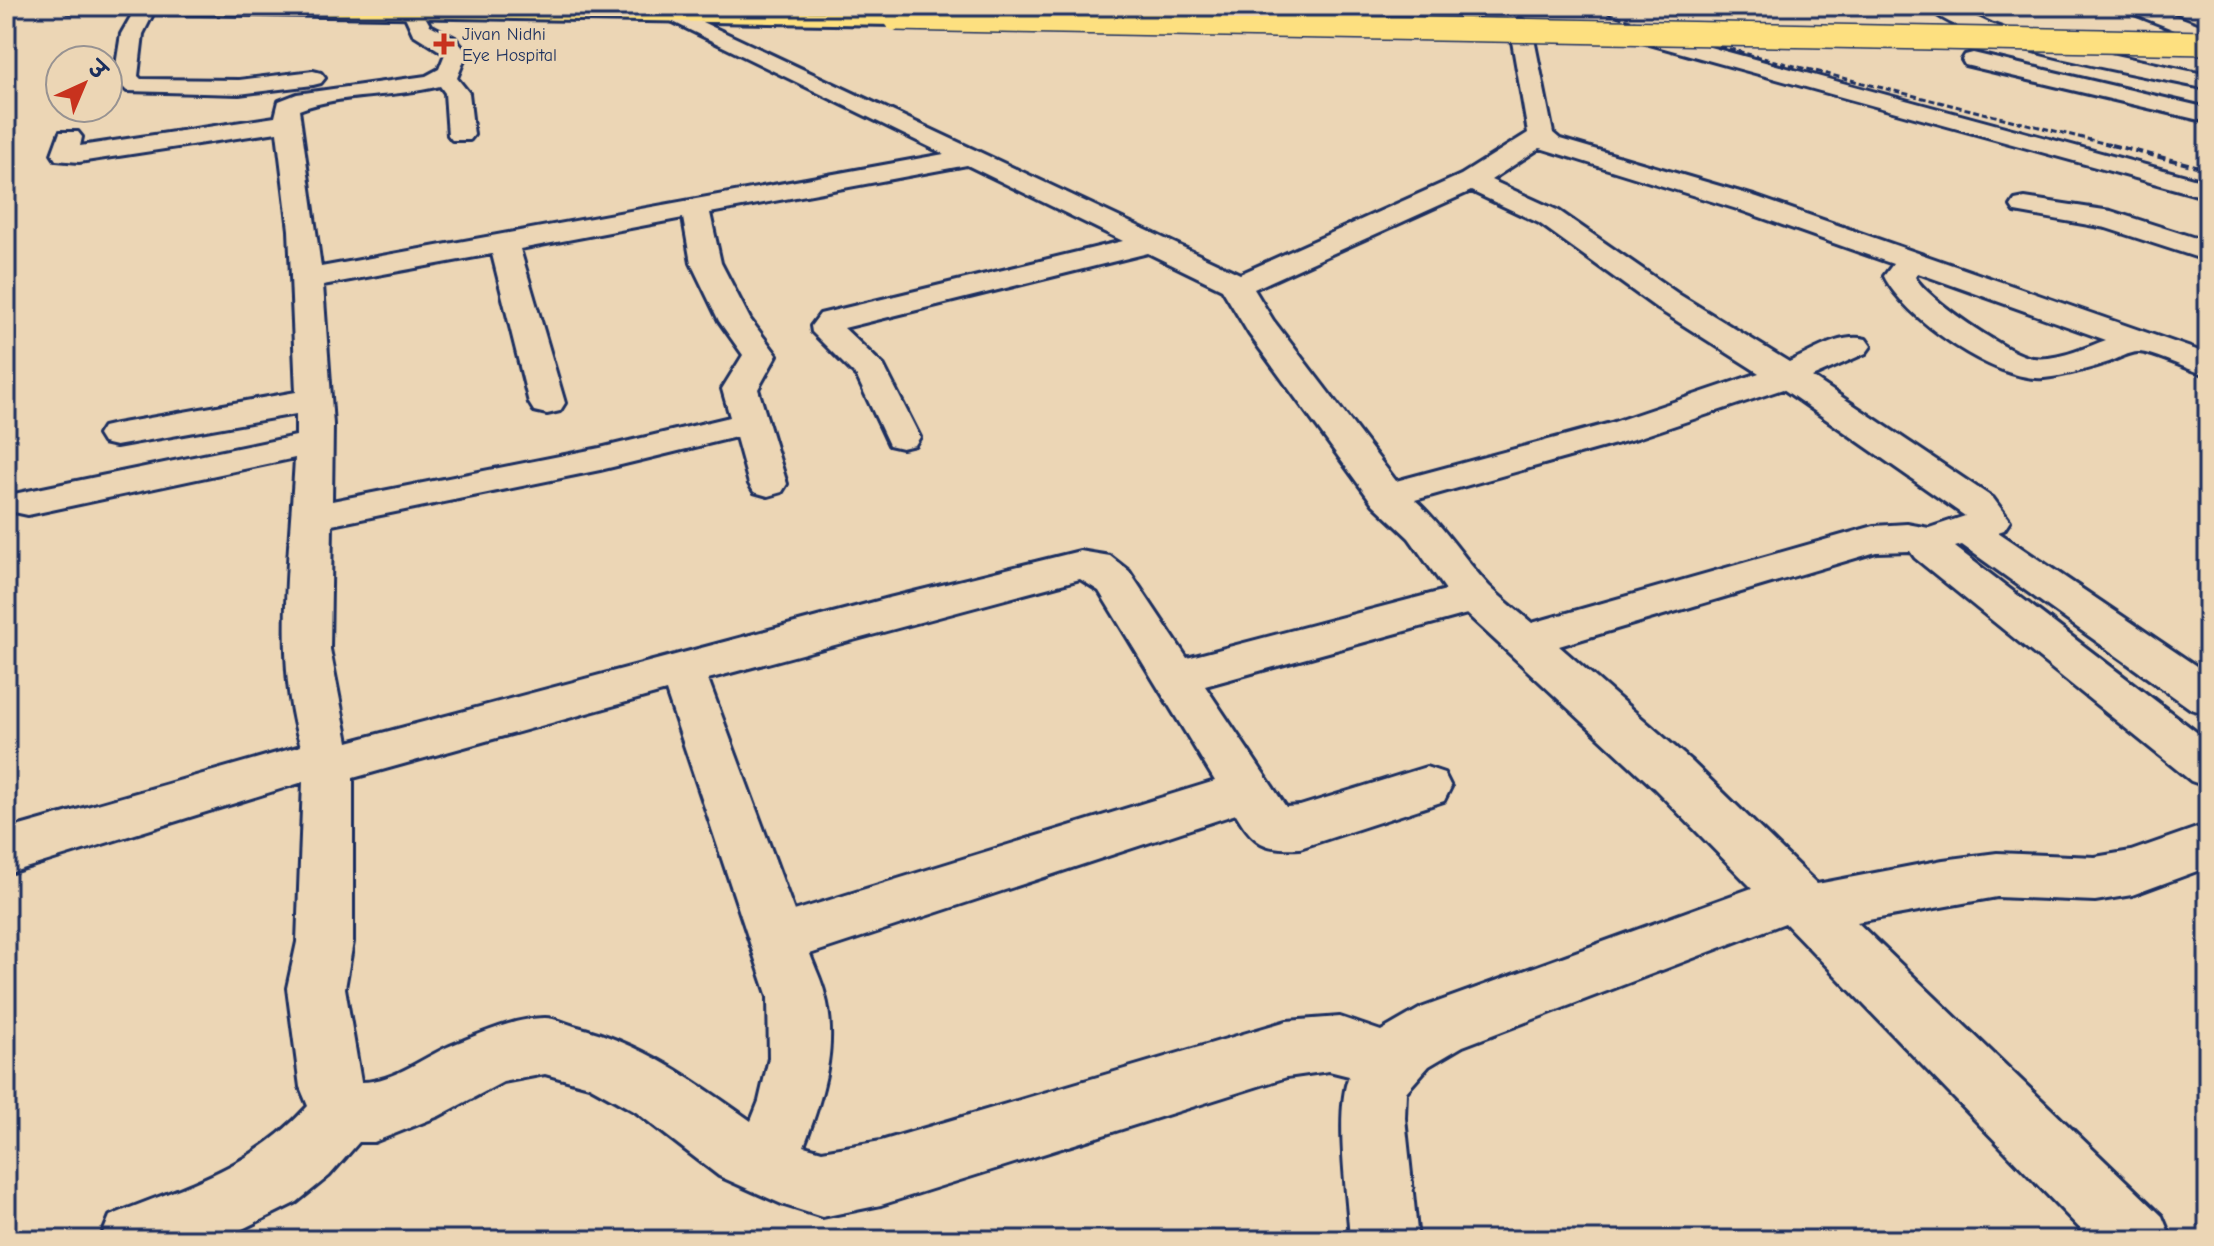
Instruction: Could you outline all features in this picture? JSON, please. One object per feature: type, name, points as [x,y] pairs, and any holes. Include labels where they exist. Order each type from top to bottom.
[{"type":"main road","points":[[68,6],[631,16],[670,13],[878,14],[2208,46]]},
{"type":"main road","points":[[536,6],[639,8],[670,13]]},
{"type":"street","points":[[1937,6],[1983,29],[2034,44],[2208,82]]},
{"type":"street","points":[[2131,6],[2208,36]]},
{"type":"street","points":[[146,8],[132,34],[126,78],[135,86],[239,87],[313,78]]},
{"type":"street","points":[[878,14],[1028,10],[1618,28],[2208,190]]},
{"type":"street","points":[[344,1112],[331,1087],[316,988],[325,942],[329,756],[320,732],[308,649],[313,400],[304,230],[288,106],[320,96],[404,86],[444,76],[456,53],[447,43],[421,29],[413,12]]},
{"type":"street","points":[[670,13],[1236,284],[1250,281],[1471,181],[1541,136]]},
{"type":"street","points":[[1520,24],[1541,136]]},
{"type":"street","points":[[2034,44],[2208,46]]},
{"type":"street","points":[[1973,60],[2208,115]]},
{"type":"street","points":[[444,76],[457,93],[461,135]]},
{"type":"street","points":[[69,137],[65,154],[79,154],[288,123]]},
{"type":"street","points":[[1541,136],[1575,153],[1747,203],[2208,365]]},
{"type":"street","points":[[307,279],[970,157]]},
{"type":"street","points":[[1471,181],[1549,217],[1669,302],[1789,377],[1987,514],[1990,521],[1950,536],[1930,549],[2208,768]]},
{"type":"street","points":[[2025,206],[2111,220],[2208,252]]},
{"type":"street","points":[[695,208],[706,263],[735,321],[760,355],[756,365],[744,376],[740,389],[768,484]]},
{"type":"street","points":[[504,243],[547,403]]},
{"type":"street","points":[[902,437],[872,373],[828,332],[827,326],[832,321],[1149,244]]},
{"type":"street","points":[[1911,262],[1899,276],[1906,290],[1995,354],[2019,365],[2030,368],[2051,366],[2138,341]]},
{"type":"street","points":[[1236,284],[1261,327],[1387,496],[1424,530],[1442,558],[1475,597],[1672,774],[2138,1240]]},
{"type":"street","points":[[1387,496],[1720,401],[1789,377],[1854,346]]},
{"type":"street","points":[[116,435],[313,400]]},
{"type":"street","points":[[312,517],[600,459],[750,423]]},
{"type":"street","points":[[28,503],[314,443]]},
{"type":"street","points":[[1524,641],[1874,539],[1950,536],[2208,697]]},
{"type":"street","points":[[6,852],[329,756],[345,761],[362,758],[889,613],[1080,565],[1095,566],[1114,581],[1269,824],[1280,828],[1300,827],[1426,787]]},
{"type":"street","points":[[1175,678],[1475,597]]},
{"type":"street","points":[[682,670],[797,997],[799,1058],[790,1101],[765,1163]]},
{"type":"street","points":[[777,941],[1247,791]]},
{"type":"street","points":[[1384,1240],[1374,1118],[1375,1087],[1388,1065],[1408,1046],[1442,1027],[1801,903],[1997,875],[2095,879],[2132,873],[2208,845]]},
{"type":"street","points":[[134,1240],[245,1196],[271,1181],[308,1152],[344,1112],[374,1112],[417,1095],[466,1068],[503,1054],[545,1046],[602,1061],[658,1091],[742,1153],[784,1173],[822,1184],[881,1173],[1287,1049],[1319,1042],[1350,1044],[1388,1065]]},
{"type":"railway","points":[[1582,6],[1751,55],[2111,145]]},
{"type":"railway","points":[[2111,145],[2208,169]]},
{"type":"railway","points":[[2111,145],[2119,147]]},
{"type":"place","name":"Jivan Nidhi Eye Hospital","points":[[444,44]]}]
